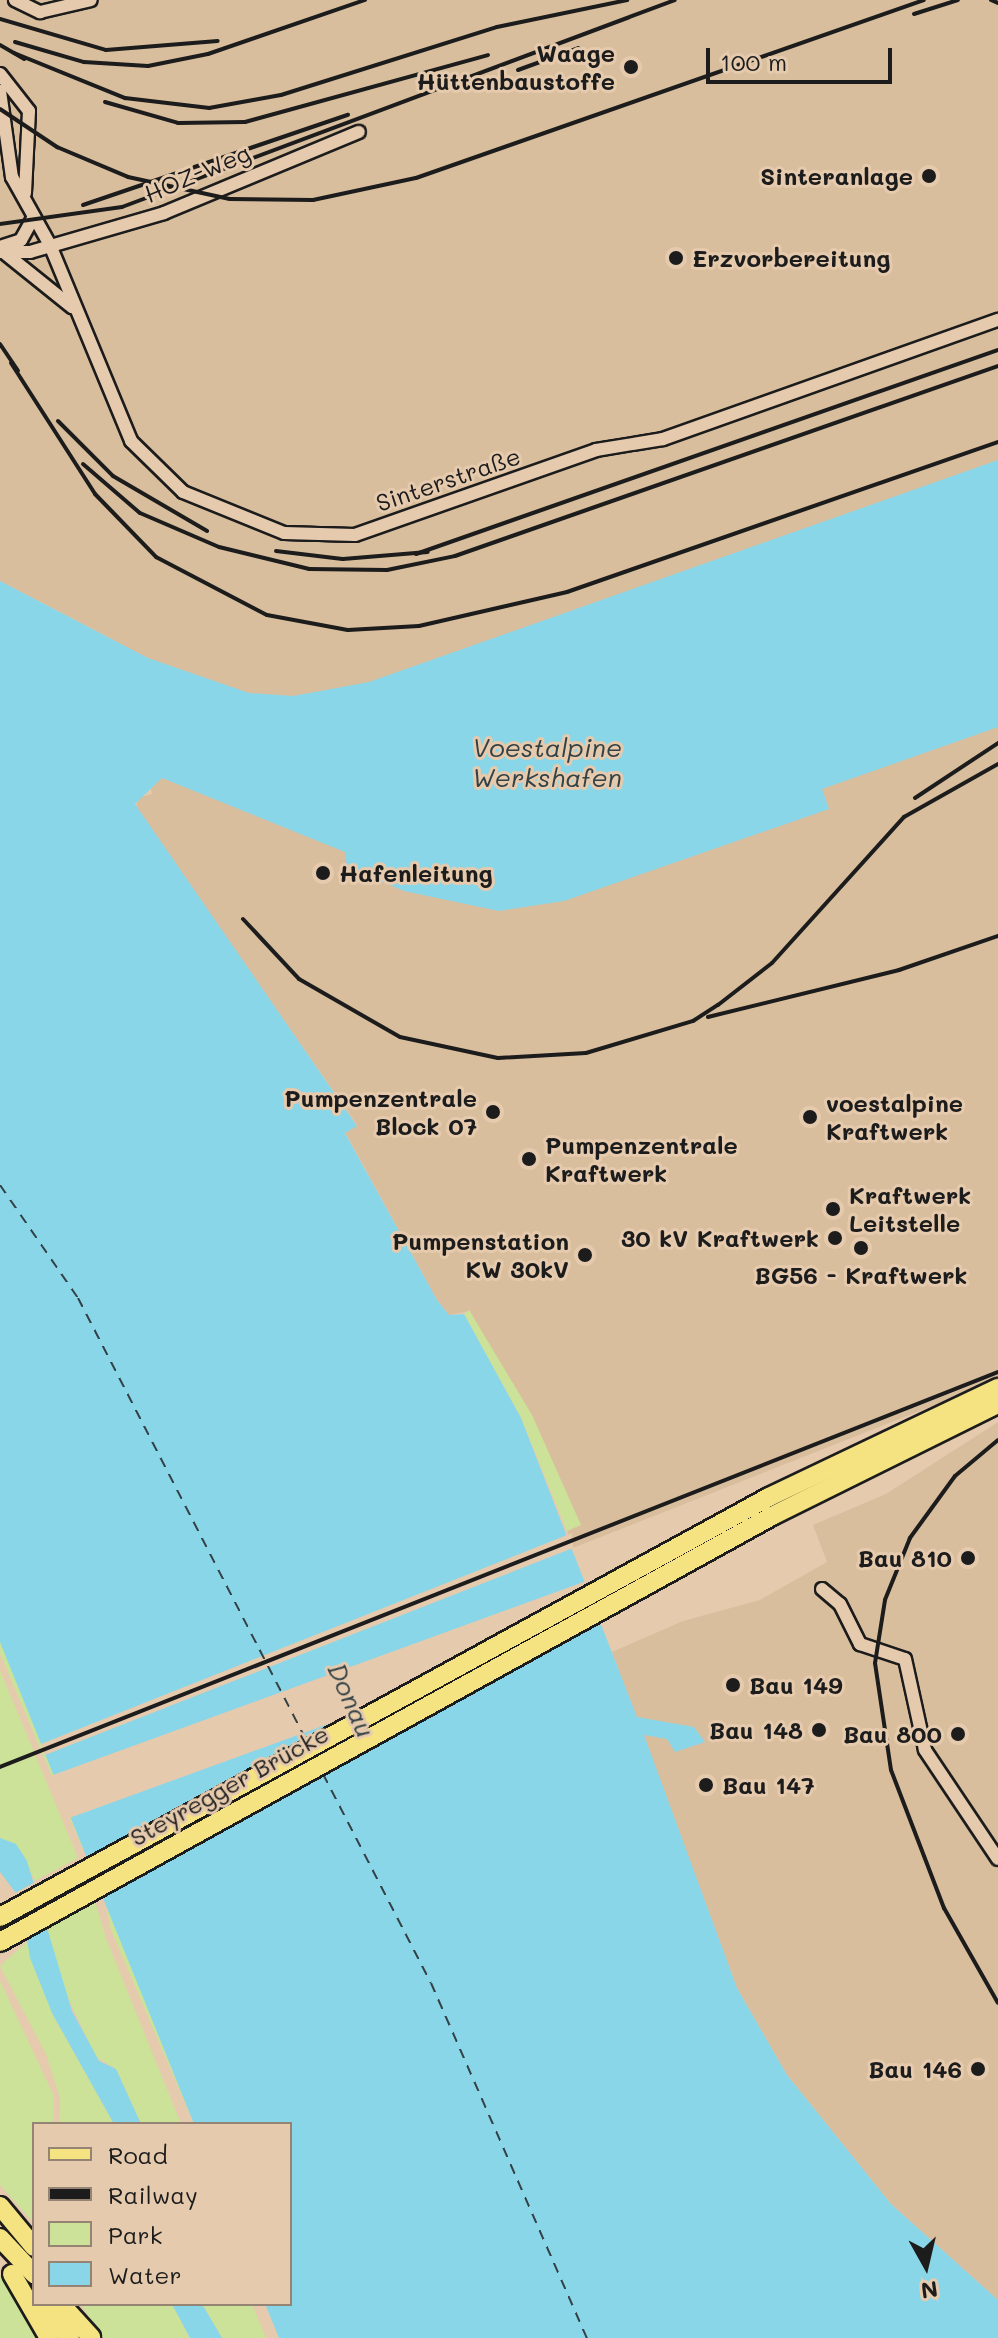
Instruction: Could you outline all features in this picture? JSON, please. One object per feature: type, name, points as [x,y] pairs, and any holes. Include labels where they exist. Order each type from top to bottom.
[{"type":"main road","points":[[690,1550],[998,1388]]},
{"type":"main road","points":[[690,1550],[998,1404]]},
{"type":"main road","name":"Steyregger Brücke","points":[[0,1917],[690,1550]]},
{"type":"main road","name":"Steyregger Brücke","points":[[0,1942],[690,1550]]},
{"type":"main road","points":[[0,2206],[32,2245]]},
{"type":"main road","points":[[0,2238],[32,2272]]},
{"type":"main road","points":[[6,2268],[32,2294]]},
{"type":"main road","points":[[6,2268],[49,2338]]},
{"type":"main road","points":[[44,2306],[70,2338]]},
{"type":"main road","points":[[63,2306],[91,2337]]},
{"type":"main road","points":[[75,2306],[91,2337]]},
{"type":"street","points":[[15,0],[40,12],[91,0]]},
{"type":"street","points":[[0,74],[29,111],[25,193]]},
{"type":"street","points":[[0,91],[9,169],[25,193]]},
{"type":"street","name":"HOZ-Weg","points":[[1,251],[50,245],[187,205],[359,132]]},
{"type":"street","name":"Sinterstraße","points":[[25,193],[33,218],[50,245],[80,315],[121,424],[162,478],[284,533],[328,539],[596,450],[663,439],[998,320]]},
{"type":"street","points":[[33,218],[21,240],[1,251],[48,281],[80,315]]},
{"type":"street","points":[[822,1589],[840,1604],[860,1644],[905,1659],[925,1750],[998,1859]]},
{"type":"shaded area","points":[[0,0],[998,0],[998,1380],[573,1548],[567,1531],[580,1524],[470,1311],[449,1315],[437,1300],[345,1132],[357,1125],[136,808],[138,798],[152,794],[114,640],[0,581]]},
{"type":"shaded area","points":[[998,1422],[998,2300],[891,2204],[787,2075],[737,1988],[612,1652],[683,1621],[760,1600],[827,1562],[813,1525],[886,1494]]},
{"type":"green space","points":[[469,1310],[532,1415],[581,1525],[567,1531],[521,1418],[464,1314]]},
{"type":"green space","points":[[0,1642],[45,1742],[85,1854],[0,1654]]},
{"type":"green space","points":[[0,1670],[78,1858],[35,1881],[21,1851],[0,1838]]},
{"type":"green space","points":[[105,1896],[193,2122],[193,2122],[110,1928]]},
{"type":"green space","points":[[95,1901],[106,1938],[180,2122],[140,2122],[116,2069],[96,2057],[52,1964],[47,1929]]},
{"type":"green space","points":[[28,1941],[52,2013],[113,2122],[59,2122],[60,2098],[46,2054],[0,1966]]},
{"type":"green space","points":[[0,1981],[53,2094],[53,2122],[32,2122],[32,2221],[0,2185]]},
{"type":"green space","points":[[0,2276],[13,2290],[40,2338],[0,2338]]},
{"type":"green space","points":[[82,2306],[173,2306],[190,2338],[102,2338]]},
{"type":"green space","points":[[203,2306],[253,2306],[266,2338],[222,2338]]},
{"type":"water","points":[[998,460],[998,727],[822,789],[829,809],[564,901],[499,911],[404,891],[347,867],[345,852],[162,778],[135,804],[357,1126],[345,1133],[437,1300],[449,1315],[464,1314],[521,1418],[637,1717],[694,1727],[705,1742],[675,1752],[667,1739],[644,1735],[737,1988],[787,2075],[891,2204],[998,2300],[998,2338],[279,2338],[266,2306],[292,2306],[292,2122],[193,2122],[0,1642],[0,581],[148,658],[249,693],[293,696],[369,682]]},
{"type":"water","points":[[0,1838],[16,1844],[27,1861],[72,2011],[99,2061],[116,2069],[140,2122],[113,2122],[52,2013],[30,1958],[21,1900],[0,1872]]},
{"type":"water","points":[[173,2306],[203,2306],[222,2338],[190,2338]]},
{"type":"pier","points":[[572,1533],[573,1548],[45,1755],[41,1744]]},
{"type":"pier","points":[[589,1580],[605,1623],[65,1820],[50,1776]]},
{"type":"pier","points":[[39,1880],[51,1926],[24,1942],[13,1894]]},
{"type":"ferry route","points":[[0,1185],[78,1298],[306,1740]]},
{"type":"ferry route","points":[[323,1774],[431,1983],[587,2338]]},
{"type":"railway","points":[[15,42],[84,62],[148,66],[208,54],[365,0]]},
{"type":"railway","points":[[14,53],[125,98],[209,108],[281,95],[497,27],[627,0]]},
{"type":"railway","points":[[0,224],[122,207],[675,0]]},
{"type":"railway","points":[[0,109],[57,147],[128,177],[230,199],[313,200],[416,178],[924,0]]},
{"type":"railway","points":[[914,14],[958,0]]},
{"type":"railway","points":[[991,0],[998,3]]},
{"type":"railway","points":[[0,19],[106,50],[218,41]]},
{"type":"railway","points":[[0,45],[24,59]]},
{"type":"railway","points":[[518,70],[578,48]]},
{"type":"railway","points":[[105,102],[178,123],[245,122],[488,55]]},
{"type":"railway","points":[[83,205],[348,115]]},
{"type":"railway","points":[[0,344],[18,371]]},
{"type":"railway","points":[[416,554],[998,350]]},
{"type":"railway","points":[[11,363],[95,494],[156,557],[267,615],[348,630],[419,626],[567,592],[998,442]]},
{"type":"railway","points":[[83,464],[140,513],[219,547],[309,569],[387,570],[455,556],[998,366]]},
{"type":"railway","points":[[58,421],[113,476],[207,531]]},
{"type":"railway","points":[[276,551],[343,559],[428,552]]},
{"type":"railway","points":[[915,798],[998,743]]},
{"type":"railway","points":[[243,919],[299,979],[400,1037],[498,1058],[586,1053],[693,1021],[718,1005],[772,963],[904,817],[998,764]]},
{"type":"railway","points":[[708,1017],[899,970],[998,936]]},
{"type":"railway","points":[[0,1767],[998,1372]]},
{"type":"railway","points":[[998,1440],[955,1476],[910,1538],[885,1600],[875,1663],[891,1770],[944,1908],[998,2003]]},
{"type":"place","name":"Waage Hüttenbaustoffe","points":[[631,67]]},
{"type":"place","name":"Sinteranlage","points":[[929,176]]},
{"type":"place","name":"Erzvorbereitung","points":[[676,258]]},
{"type":"place","name":"Hafenleitung","points":[[323,873]]},
{"type":"place","name":"Pumpenzentrale Block 07","points":[[493,1112]]},
{"type":"place","name":"voestalpine Kraftwerk","points":[[810,1117]]},
{"type":"place","name":"Pumpenzentrale Kraftwerk","points":[[529,1159]]},
{"type":"place","name":"Kraftwerk Leitstelle","points":[[833,1209]]},
{"type":"place","name":"30 kV Kraftwerk","points":[[835,1238]]},
{"type":"place","name":"BG56 - Kraftwerk","points":[[861,1248]]},
{"type":"place","name":"Pumpenstation KW 30kV","points":[[585,1255]]},
{"type":"place","name":"Bau 810","points":[[968,1558]]},
{"type":"place","name":"Bau 149","points":[[733,1685]]},
{"type":"place","name":"Bau 148","points":[[819,1730]]},
{"type":"place","name":"Bau 800","points":[[958,1734]]},
{"type":"place","name":"Bau 147","points":[[706,1785]]},
{"type":"place","name":"Bau 146","points":[[978,2069]]},
{"type":"water label","name":"Voestalpine Werkshafen","points":[[547,763]]},
{"type":"water label","name":"Donau","points":[[351,1700]]}]
